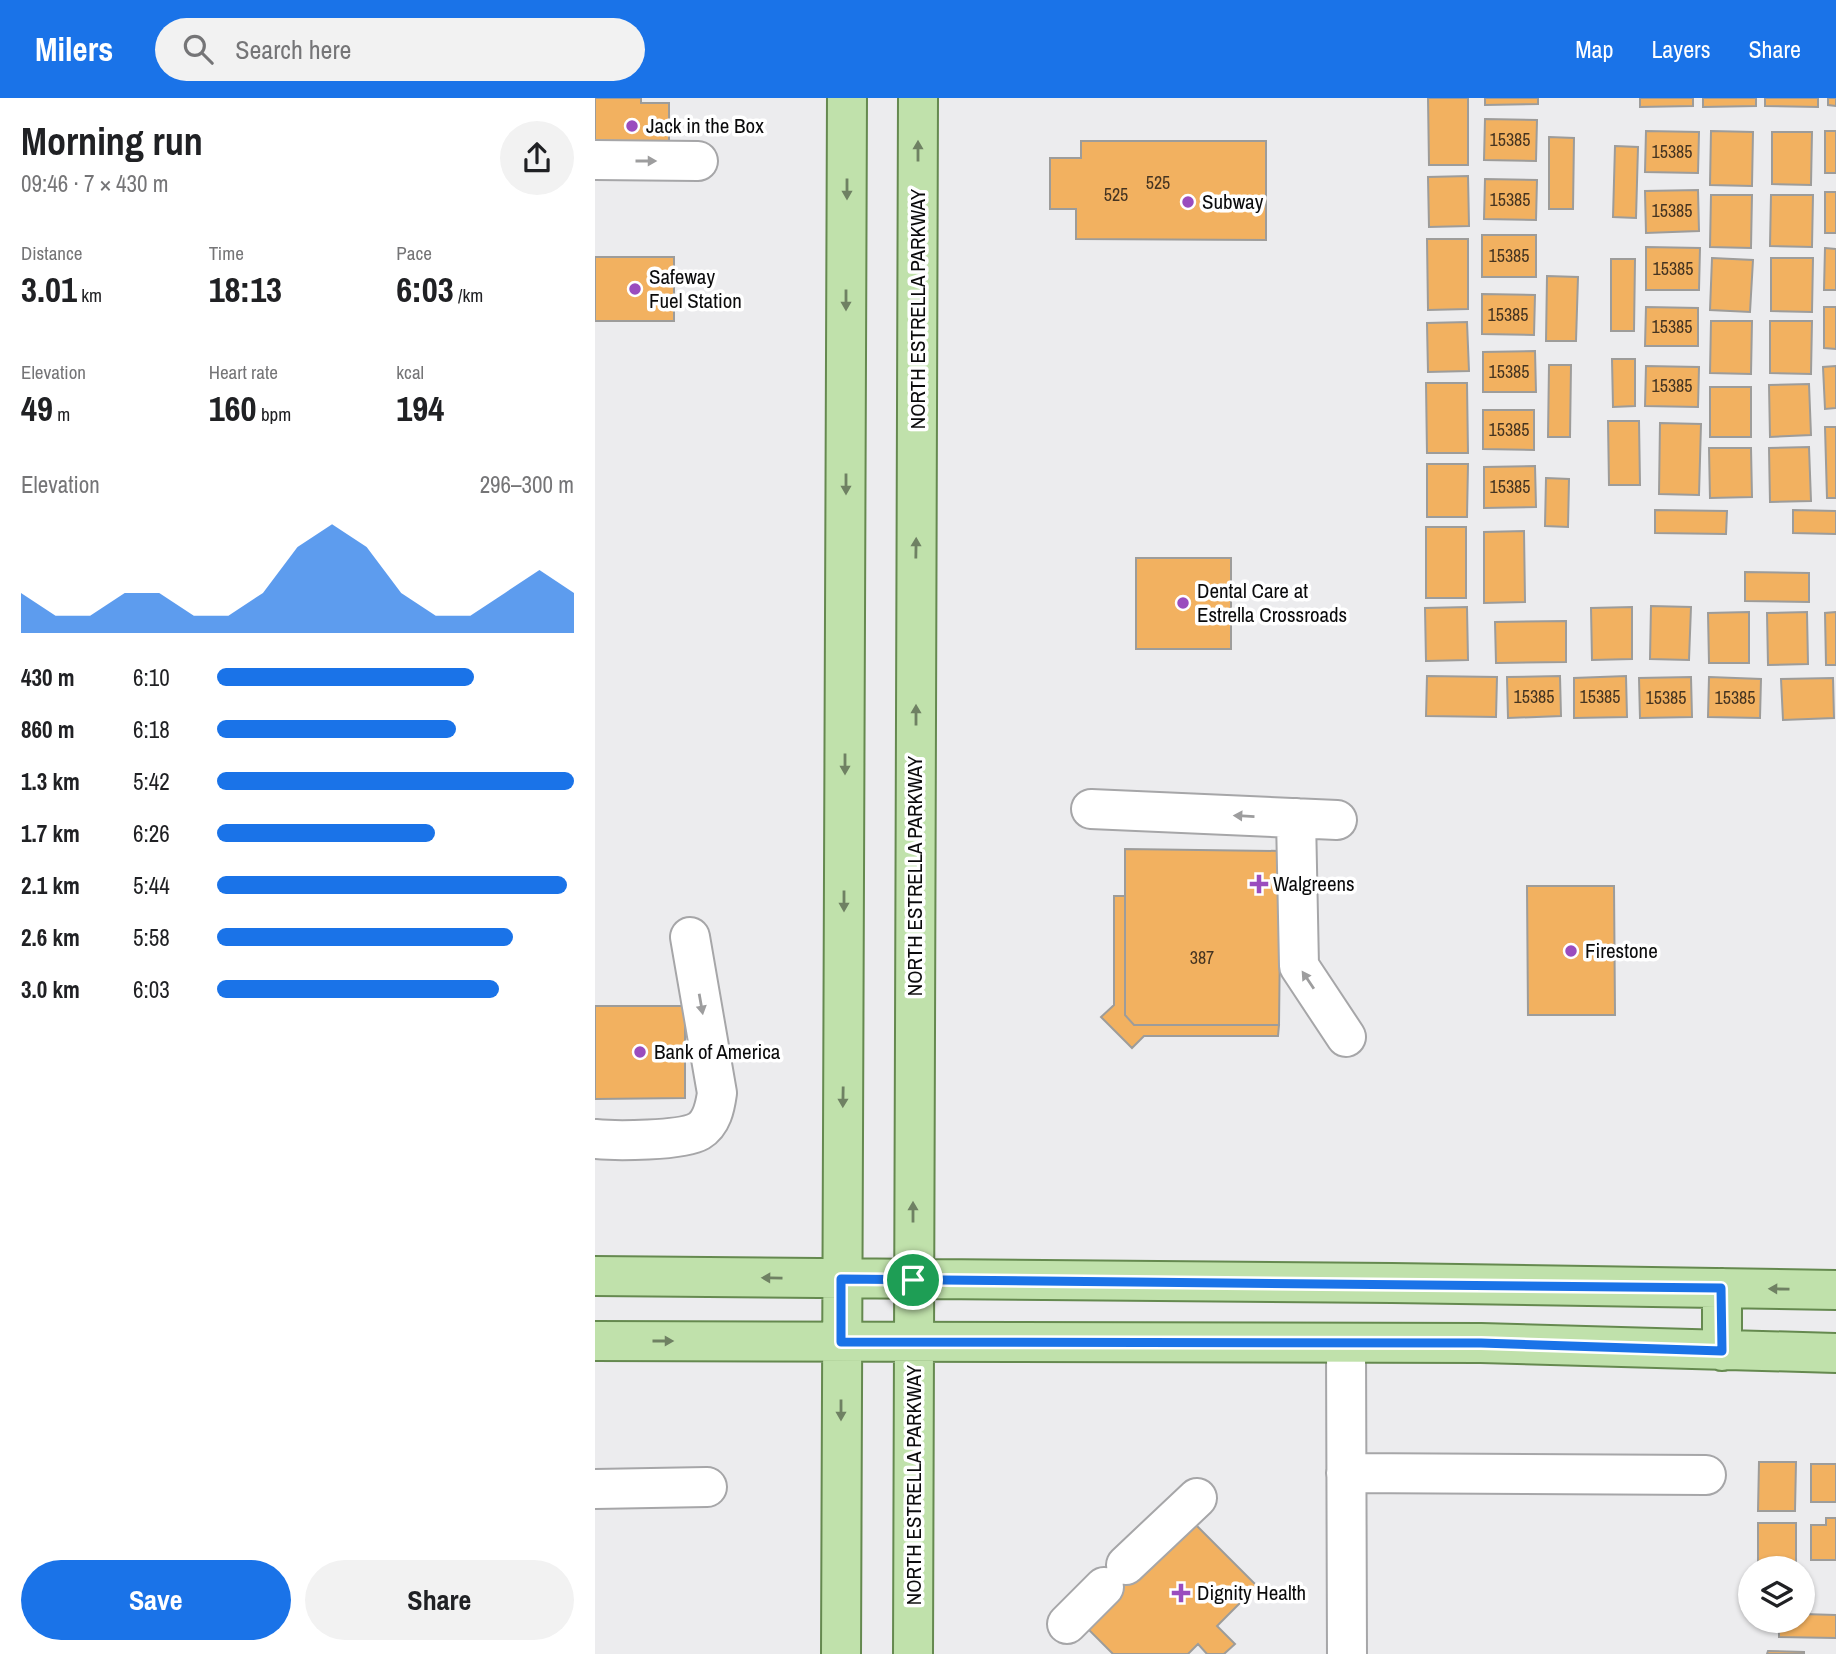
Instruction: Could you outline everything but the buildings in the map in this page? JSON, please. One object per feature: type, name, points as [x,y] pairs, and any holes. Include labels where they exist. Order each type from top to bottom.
[{"type":"main road","points":[[841,1654],[847,98]]},
{"type":"main road","name":"NORTH ESTRELLA PARKWAY","points":[[913,1654],[918,98]]},
{"type":"main road","points":[[595,1276],[1836,1290]]},
{"type":"main road","points":[[1721,1288],[1722,1351]]},
{"type":"main road","points":[[595,1341],[1481,1343],[1836,1353]]},
{"type":"lane","points":[[595,160],[698,161]]},
{"type":"lane","points":[[1091,809],[1337,820]]},
{"type":"lane","points":[[1296,818],[1299,966],[1346,1037]]},
{"type":"lane","points":[[595,1139],[686,1136],[701,1130],[715,1111],[717,1093],[690,937]]},
{"type":"lane","points":[[1346,1343],[1347,1654]]},
{"type":"lane","points":[[1346,1473],[1706,1475]]},
{"type":"lane","points":[[595,1489],[707,1487]]},
{"type":"lane","points":[[1067,1624],[1197,1498]]},
{"type":"place","name":"Jack in the Box","points":[[632,126]]},
{"type":"place","name":"Subway","points":[[1188,202]]},
{"type":"place","name":"Safeway Fuel Station","points":[[635,289]]},
{"type":"place","name":"Dental Care at Estrella Crossroads","points":[[1183,603]]},
{"type":"place","name":"Walgreens","points":[[1259,884]]},
{"type":"place","name":"Firestone","points":[[1571,951]]},
{"type":"place","name":"Bank of America","points":[[640,1052]]},
{"type":"place","name":"Dignity Health","points":[[1181,1593]]},
{"type":"route","points":[[841,1279],[913,1280],[1721,1288],[1722,1351],[1481,1343],[841,1342],[841,1279]]}]
